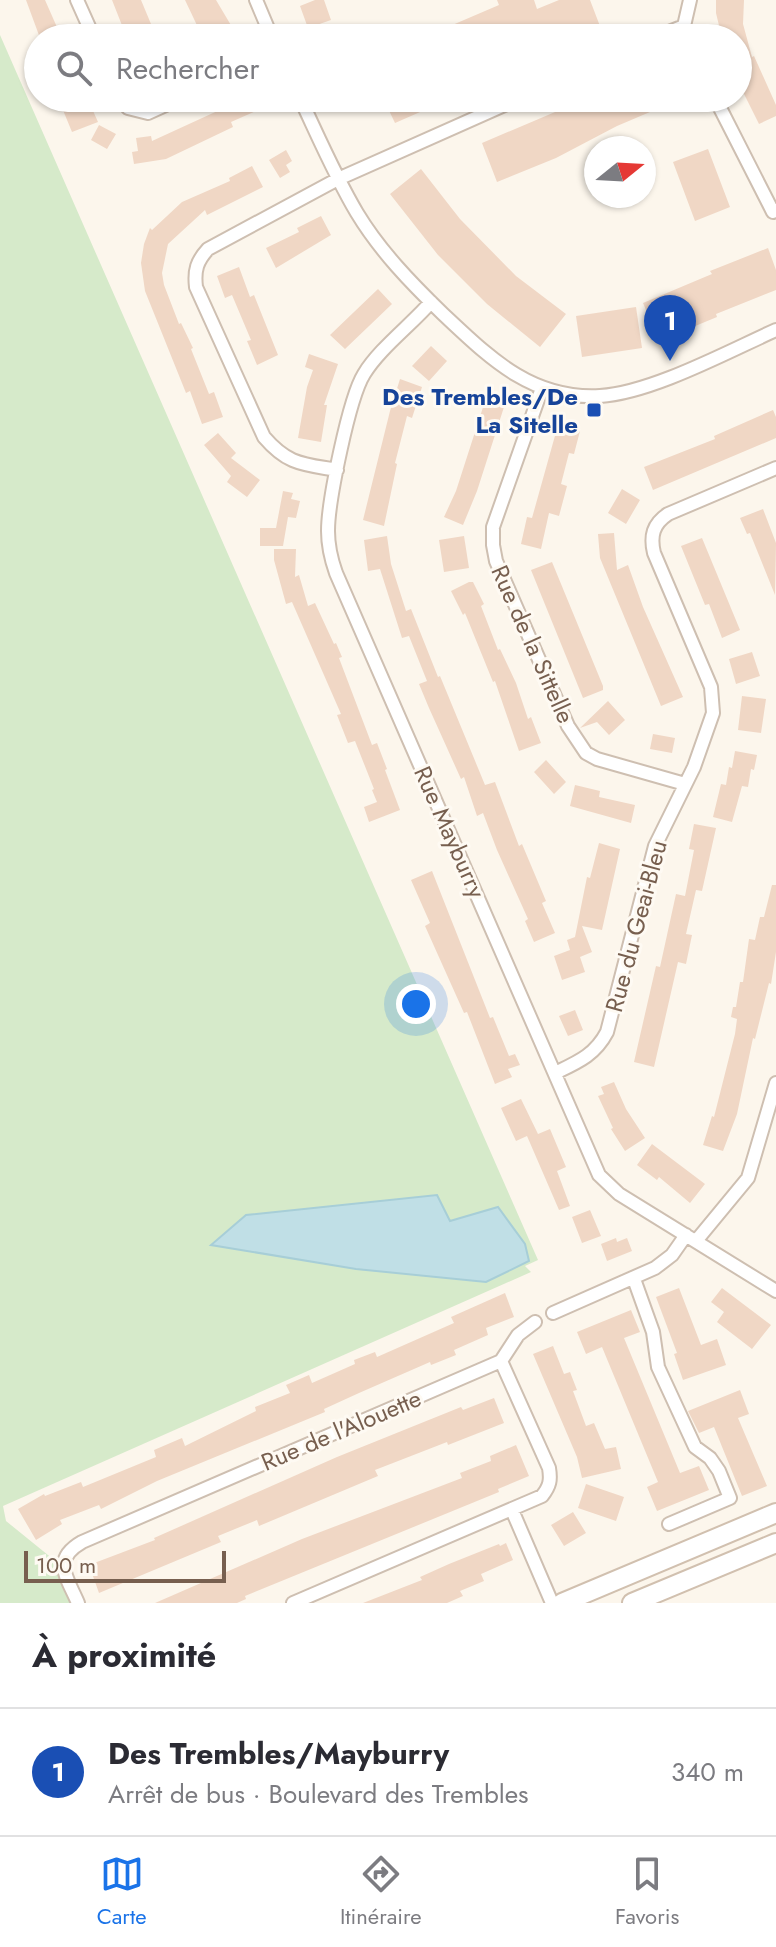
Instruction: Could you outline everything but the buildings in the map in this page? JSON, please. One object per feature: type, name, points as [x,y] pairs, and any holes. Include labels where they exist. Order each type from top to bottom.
[{"type":"main road","points":[[562,1603],[776,1513]]},
{"type":"main road","points":[[632,1603],[776,1543]]},
{"type":"street","points":[[77,0],[88,24]]},
{"type":"street","points":[[256,0],[266,24]]},
{"type":"street","points":[[688,24],[690,0]]},
{"type":"street","points":[[307,112],[338,179],[375,241],[431,302],[494,362],[542,388],[580,396],[625,393],[776,330]]},
{"type":"street","points":[[337,470],[292,462],[277,453],[264,437],[196,287],[198,260],[208,249],[338,179],[489,112]]},
{"type":"street","points":[[722,112],[773,212],[776,210]]},
{"type":"street","name":"Rue Mayburry","points":[[431,302],[361,378],[337,470],[328,533],[336,573],[594,1163],[607,1185],[776,1291]]},
{"type":"street","name":"Rue de la Sittelle","points":[[542,388],[493,527],[496,561],[568,726],[586,753],[597,759],[685,784]]},
{"type":"street","name":"Rue du Geai-Bleu","points":[[555,1073],[590,1056],[600,1047],[607,1032],[655,846],[685,784],[713,713],[714,699],[705,672],[654,553],[651,541],[653,530],[659,520],[668,514],[776,468]]},
{"type":"street","points":[[553,1313],[664,1263],[691,1238],[748,1178],[776,1083]]},
{"type":"street","points":[[634,1279],[653,1332],[658,1367],[687,1433],[695,1447],[710,1458],[719,1471],[730,1498],[669,1524]]},
{"type":"street","points":[[293,1603],[542,1496],[549,1487],[549,1468],[501,1361],[518,1335],[535,1322]]},
{"type":"street","name":"Rue de l'Alouette","points":[[78,1603],[64,1568],[63,1560],[71,1548],[501,1361]]},
{"type":"street","points":[[512,1510],[552,1603]]},
{"type":"green space","points":[[0,35],[24,90],[24,112],[34,112],[538,1260],[525,1266],[531,1272],[3,1506],[6,1521],[64,1568],[78,1603],[0,1603]]},
{"type":"water","points":[[437,1195],[450,1221],[498,1207],[525,1244],[529,1261],[486,1282],[356,1269],[211,1245],[246,1215]]},
{"type":"place","name":"Des Trembles/Mayburry","points":[[670,361]]},
{"type":"place","name":"Des Trembles/De La Sitelle","points":[[594,410]]}]
